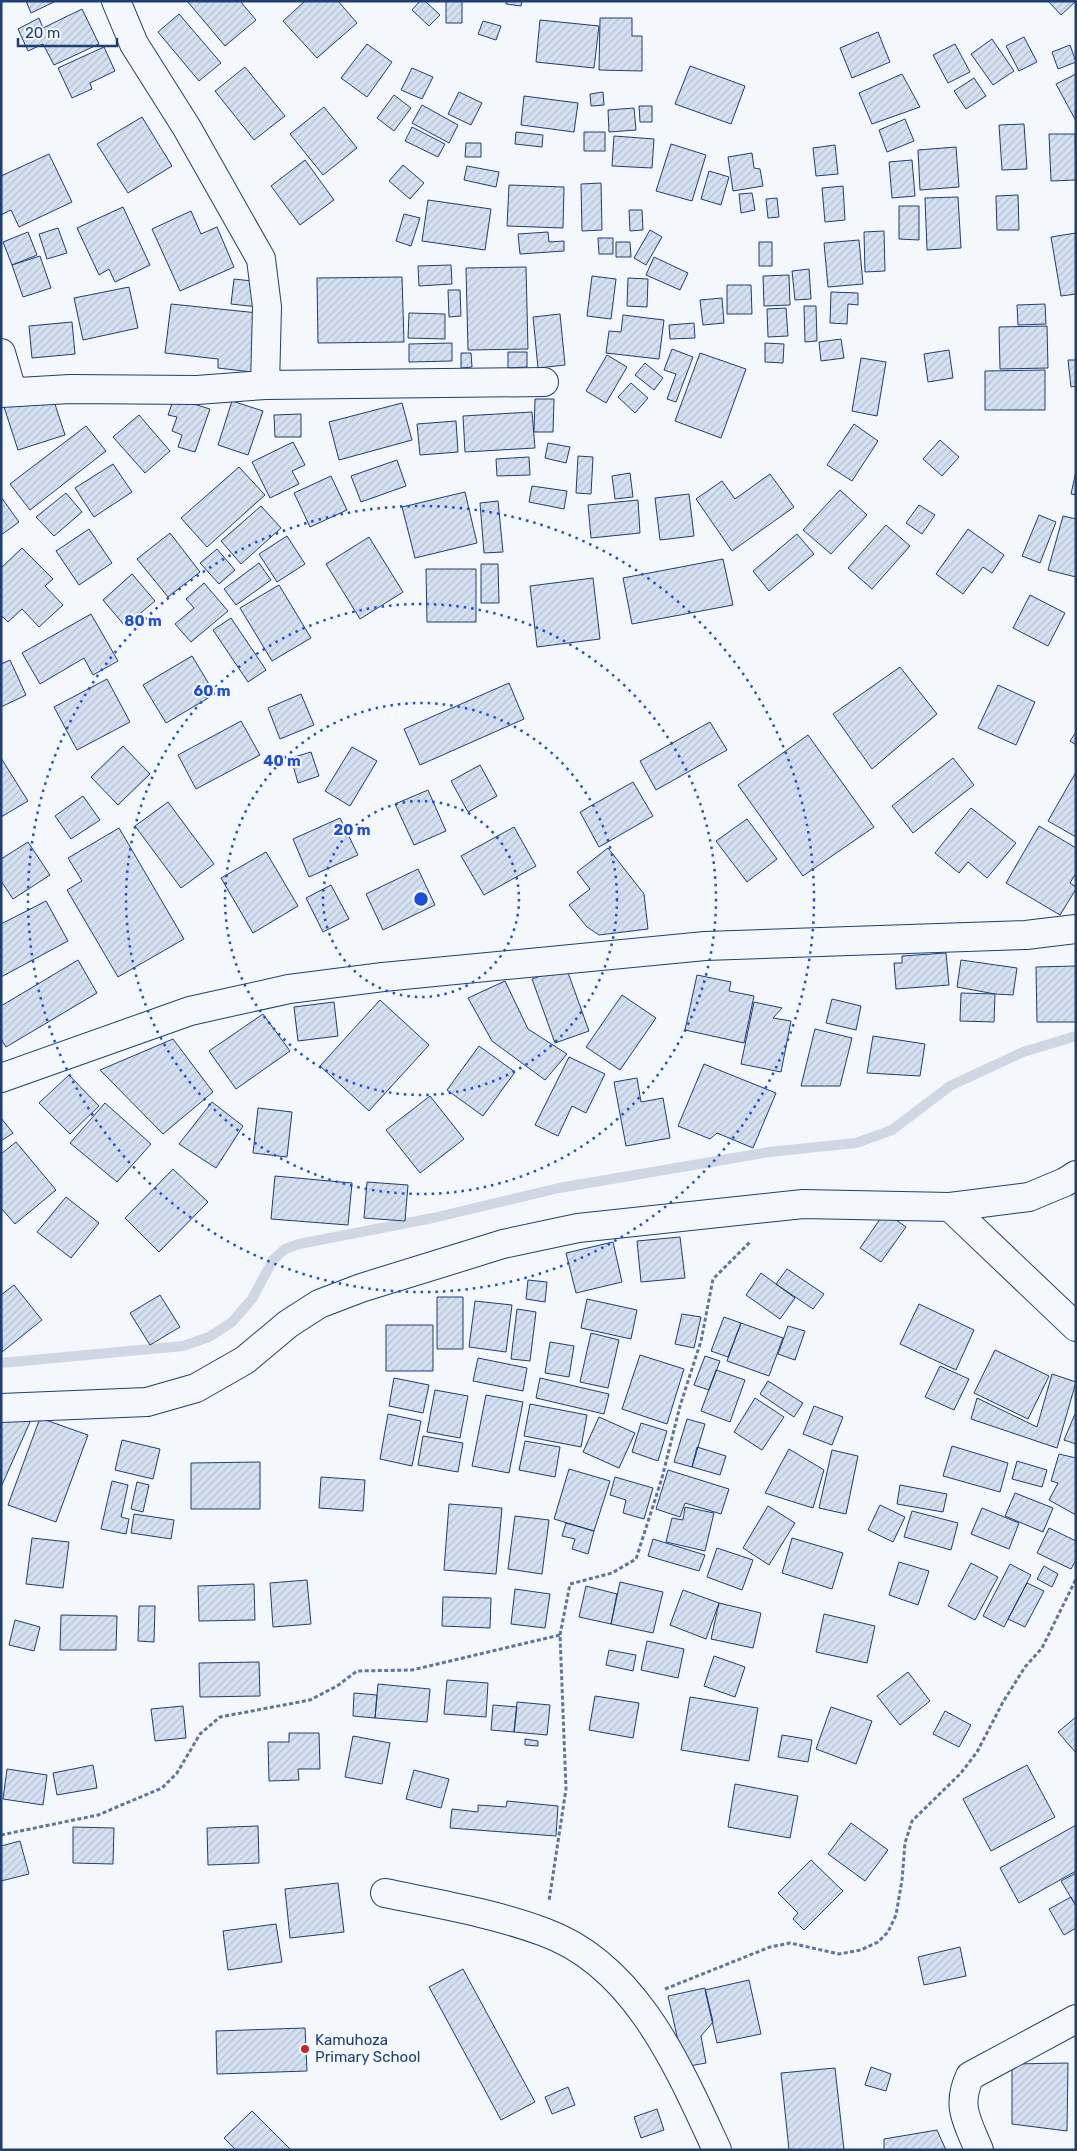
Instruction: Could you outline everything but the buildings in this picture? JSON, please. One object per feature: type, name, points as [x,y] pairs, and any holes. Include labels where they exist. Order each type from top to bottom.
[{"type":"street","points":[[116,1],[134,44],[187,128],[261,259],[267,307],[265,385]]},
{"type":"street","points":[[1,354],[7,392],[196,390],[265,385],[544,382]]},
{"type":"street","points":[[1,1078],[190,1011],[289,989],[383,977],[704,946],[1026,935],[1076,929]]},
{"type":"street","points":[[1,1408],[147,1402],[196,1388],[245,1360],[288,1324],[319,1304],[361,1288],[503,1244],[578,1228],[803,1204],[950,1208],[1029,1197],[1065,1182],[1076,1175]]},
{"type":"street","points":[[950,1208],[1076,1327]]},
{"type":"street","points":[[385,1893],[479,1914],[545,1932],[575,1948],[605,1969],[634,2001],[678,2064],[717,2150]]},
{"type":"street","points":[[980,2150],[963,2108],[963,2091],[970,2076],[1076,2019]]},
{"type":"path","points":[[545,1932],[566,1788],[560,1635],[570,1584],[612,1573],[636,1559],[662,1478],[680,1406],[701,1340],[713,1279],[758,1236]]},
{"type":"path","points":[[634,2001],[770,1947],[790,1943],[839,1954],[862,1950],[878,1942],[888,1932],[896,1916],[902,1880],[905,1843],[912,1821],[961,1772],[977,1752],[1002,1702],[1025,1667],[1042,1648],[1076,1578]]},
{"type":"path","points":[[1,1834],[98,1815],[162,1788],[176,1773],[200,1734],[220,1718],[310,1700],[337,1686],[357,1671],[412,1670],[560,1635]]},
{"type":"waterway","points":[[1,1363],[183,1346],[209,1337],[232,1322],[252,1299],[273,1260],[285,1249],[299,1244],[433,1218],[559,1188],[769,1152],[856,1143],[892,1130],[950,1086],[1023,1052],[1076,1036]]},
{"type":"place","name":"Kamuhoza Primary School","points":[[305,2049]]}]
